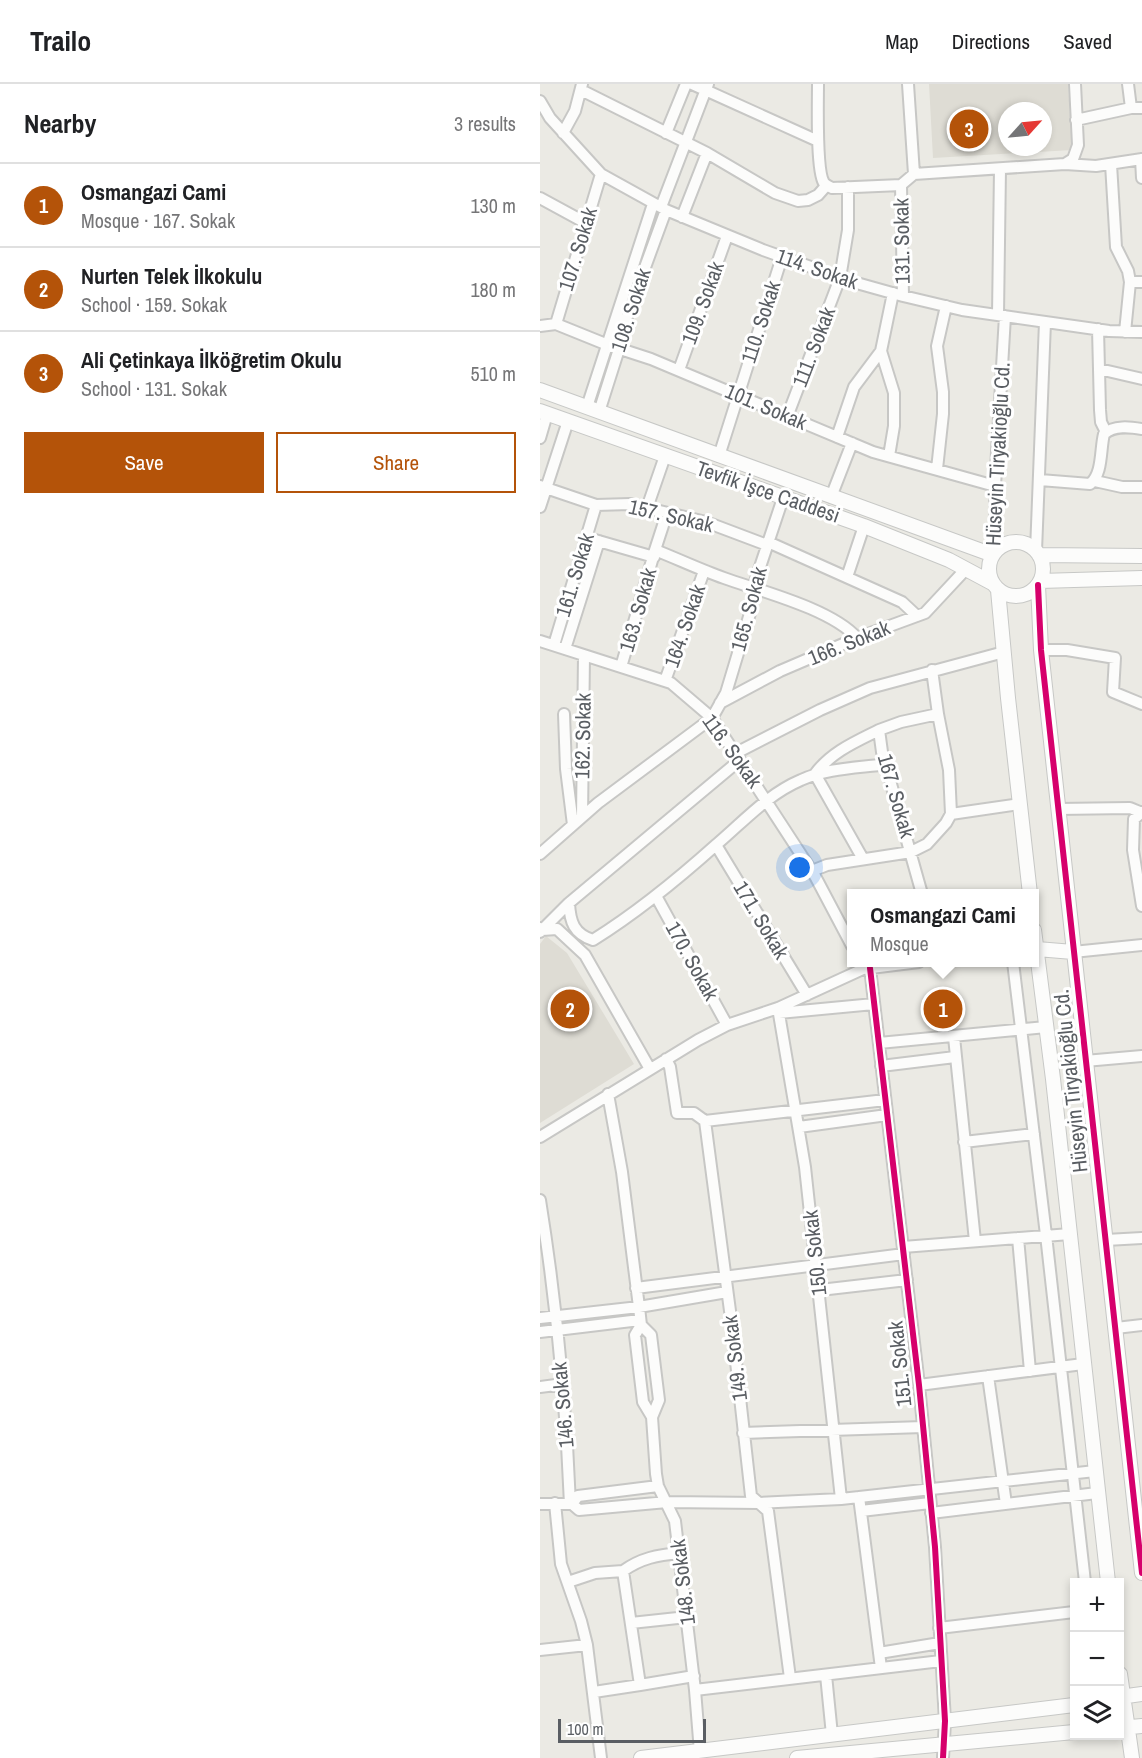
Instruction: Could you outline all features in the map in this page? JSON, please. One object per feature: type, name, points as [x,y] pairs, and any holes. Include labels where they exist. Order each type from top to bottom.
[{"type":"street","points":[[666,133],[686,84]]},
{"type":"street","points":[[692,84],[707,87],[818,141]]},
{"type":"street","points":[[818,84],[818,141],[823,181],[826,186],[832,188],[901,185],[914,174],[1065,164],[1083,166],[1142,159],[1142,178]]},
{"type":"street","name":"131. Sokak","points":[[908,84],[914,174]]},
{"type":"street","points":[[1065,164],[1073,159],[1078,145],[1075,84]]},
{"type":"street","points":[[1076,120],[1136,108],[1128,84]]},
{"type":"street","points":[[563,133],[575,111],[581,87],[707,153],[775,193],[798,201],[808,200],[818,195],[826,186]]},
{"type":"street","points":[[593,409],[608,345],[707,87]]},
{"type":"street","name":"114. Sokak","points":[[540,101],[550,118],[602,174],[660,207],[727,236],[840,278],[898,295],[946,306],[1045,322],[1142,332]]},
{"type":"street","points":[[682,217],[707,153]]},
{"type":"street","points":[[1111,164],[1116,247],[1128,271],[1130,282],[1125,332]]},
{"type":"street","name":"Hüseyin Tiryakioğlu Cd.","points":[[1000,169],[1002,315],[994,552],[988,569],[995,586],[1004,652],[1029,889]]},
{"type":"street","name":"107. Sokak","points":[[556,324],[602,174]]},
{"type":"street","name":"131. Sokak","points":[[881,351],[898,295],[901,185]]},
{"type":"street","name":"111. Sokak","points":[[787,417],[840,278],[848,231],[848,187]]},
{"type":"street","points":[[540,199],[586,223]]},
{"type":"street","name":"108. Sokak","points":[[593,409],[619,349],[660,207]]},
{"type":"street","name":"109. Sokak","points":[[679,370],[727,236]]},
{"type":"street","name":"110. Sokak","points":[[719,456],[782,257]]},
{"type":"street","points":[[1130,282],[1142,282]]},
{"type":"street","points":[[937,469],[943,392],[937,346],[946,306]]},
{"type":"street","name":"Hüseyin Tiryakioğlu Cd.","points":[[1045,322],[1037,553],[1043,568],[1039,583],[1041,650],[1142,1573]]},
{"type":"street","name":"101. Sokak","points":[[540,326],[556,324],[679,370],[852,443],[889,456],[996,486]]},
{"type":"street","points":[[1095,481],[1106,432],[1101,422],[1100,410],[1098,329]]},
{"type":"street","points":[[837,437],[854,387],[881,351]]},
{"type":"street","points":[[881,351],[894,393],[894,426],[889,456]]},
{"type":"street","points":[[1099,369],[1142,379]]},
{"type":"street","name":"Tevfik İşce Caddesi","points":[[540,390],[831,497],[994,552]]},
{"type":"street","points":[[540,438],[543,413]]},
{"type":"street","name":"Tevfik İşce Caddesi","points":[[543,413],[864,526],[949,560],[995,586]]},
{"type":"street","points":[[540,507],[542,487],[568,421]]},
{"type":"street","points":[[626,442],[633,424]]},
{"type":"street","points":[[1106,432],[1115,428],[1142,429]]},
{"type":"street","points":[[831,497],[852,443]]},
{"type":"street","points":[[647,508],[665,456]]},
{"type":"street","points":[[1040,480],[1090,484],[1095,481],[1122,487],[1142,487]]},
{"type":"street","name":"157. Sokak","points":[[542,487],[596,505],[630,504],[706,522],[767,544],[902,602],[918,616]]},
{"type":"street","name":"165. Sokak","points":[[712,718],[726,693],[751,610],[753,589],[783,498]]},
{"type":"street","name":"161. Sokak","points":[[554,645],[596,505]]},
{"type":"street","points":[[586,537],[655,553],[667,513]]},
{"type":"street","points":[[847,578],[864,526]]},
{"type":"street","points":[[565,649],[599,541]]},
{"type":"street","points":[[994,552],[1012,542],[1029,546],[1037,553],[1142,556]]},
{"type":"street","name":"163. Sokak","points":[[621,667],[655,553],[818,612],[840,624],[857,638]]},
{"type":"street","name":"166. Sokak","points":[[720,703],[780,671],[857,638],[918,616],[932,606],[966,569]]},
{"type":"street","name":"164. Sokak","points":[[665,681],[704,571]]},
{"type":"street","points":[[995,586],[1005,594],[1023,595],[1039,583],[1142,578]]},
{"type":"street","name":"116. Sokak","points":[[540,641],[671,683],[712,718],[812,871],[847,937]]},
{"type":"street","points":[[1041,650],[1067,650],[1115,658],[1113,692],[1142,704]]},
{"type":"street","points":[[541,930],[738,756],[820,710],[870,687],[1004,652]]},
{"type":"street","name":"162. Sokak","points":[[582,817],[584,656]]},
{"type":"street","points":[[812,871],[820,867],[911,852],[927,844],[946,823],[951,814],[949,770],[932,670]]},
{"type":"street","points":[[564,714],[566,769],[573,825]]},
{"type":"street","name":"167. Sokak","points":[[921,889],[882,752],[879,730],[901,722],[938,714]]},
{"type":"street","points":[[540,854],[582,817],[712,718]]},
{"type":"street","points":[[815,774],[838,751],[879,730]]},
{"type":"street","points":[[569,903],[574,927],[582,936],[593,940],[623,922],[656,896],[766,800],[815,774],[887,764]]},
{"type":"street","points":[[815,774],[863,859]]},
{"type":"street","points":[[951,814],[1020,804]]},
{"type":"street","points":[[1058,809],[1130,808],[1142,813]]},
{"type":"street","points":[[1142,813],[1134,819],[1132,833],[1142,906]]},
{"type":"street","name":"171. Sokak","points":[[716,845],[807,995]]},
{"type":"street","name":"170. Sokak","points":[[656,896],[727,1025]]},
{"type":"street","points":[[541,930],[557,929],[585,955],[650,1069]]},
{"type":"street","points":[[1039,949],[1074,952],[1142,945]]},
{"type":"street","points":[[540,1137],[698,1040],[727,1025],[779,1010],[862,967]]},
{"type":"street","name":"151. Sokak","points":[[864,967],[874,1004],[919,1385],[935,1547],[945,1721],[943,1751]]},
{"type":"street","points":[[1013,967],[1085,1578]]},
{"type":"street","name":"Hüseyin Tiryakioğlu Cd.","points":[[1038,967],[1053,1079],[1108,1578]]},
{"type":"street","points":[[779,1010],[874,1004]]},
{"type":"street","name":"150. Sokak","points":[[779,1010],[799,1127],[817,1265],[842,1499]]},
{"type":"street","points":[[879,1044],[1046,1027]]},
{"type":"street","points":[[954,1037],[975,1241]]},
{"type":"street","points":[[1085,1061],[1142,1056]]},
{"type":"street","points":[[881,1066],[955,1057]]},
{"type":"street","points":[[666,1059],[670,1067],[677,1113],[694,1113],[705,1121],[885,1100]]},
{"type":"street","name":"148. Sokak","points":[[609,1094],[622,1172],[641,1322],[651,1335],[659,1400],[652,1417],[656,1474],[658,1486],[675,1521],[694,1676],[700,1752]]},
{"type":"street","points":[[799,1127],[887,1115]]},
{"type":"street","name":"149. Sokak","points":[[705,1121],[751,1496],[768,1510],[790,1677]]},
{"type":"street","points":[[964,1142],[1034,1134]]},
{"type":"street","name":"146. Sokak","points":[[540,1200],[545,1262],[555,1316],[563,1384],[571,1504]]},
{"type":"street","points":[[636,1288],[817,1265],[975,1241],[1070,1234]]},
{"type":"street","points":[[1018,1238],[1030,1371]]},
{"type":"street","points":[[1106,1240],[1142,1238]]},
{"type":"street","points":[[820,1290],[907,1280]]},
{"type":"street","points":[[540,1318],[639,1307],[727,1292]]},
{"type":"street","points":[[540,1332],[641,1322]]},
{"type":"street","name":"148. Sokak","points":[[641,1322],[635,1335],[643,1402],[652,1417]]},
{"type":"street","points":[[1116,1328],[1142,1325]]},
{"type":"street","points":[[919,1385],[1083,1365]]},
{"type":"street","points":[[988,1376],[1006,1504]]},
{"type":"street","points":[[540,1387],[563,1384]]},
{"type":"street","points":[[743,1433],[923,1427]]},
{"type":"street","points":[[540,1504],[571,1504],[579,1510],[667,1502],[759,1503],[842,1499],[1095,1471]]},
{"type":"street","points":[[571,1504],[578,1496],[658,1486]]},
{"type":"street","points":[[861,1510],[1006,1504],[1097,1492]]},
{"type":"street","points":[[859,1497],[881,1668]]},
{"type":"street","points":[[555,1503],[561,1564],[587,1645],[601,1758]]},
{"type":"street","points":[[568,1582],[595,1573],[623,1571],[636,1561],[654,1556],[679,1553]]},
{"type":"street","points":[[623,1571],[640,1685]]},
{"type":"street","points":[[939,1628],[1070,1612]]},
{"type":"street","points":[[631,1623],[687,1617]]},
{"type":"street","points":[[879,1653],[940,1643]]},
{"type":"street","points":[[540,1650],[587,1645]]},
{"type":"street","points":[[695,1690],[940,1661]]},
{"type":"street","points":[[826,1675],[832,1735]]},
{"type":"street","points":[[594,1692],[694,1676]]},
{"type":"street","points":[[1124,1697],[1142,1694]]},
{"type":"street","points":[[641,1758],[1070,1705]]},
{"type":"street","points":[[1124,1728],[1142,1726]]},
{"type":"street","points":[[1124,1732],[1131,1758]]},
{"type":"street","points":[[797,1758],[943,1751],[1070,1733]]},
{"type":"shaded area","points":[[929,84],[1068,84],[1072,150],[1052,151],[1052,102],[998,102],[998,154],[933,158]]},
{"type":"shaded area","points":[[546,936],[567,953],[634,1064],[540,1123],[540,944]]},
{"type":"cycle path","points":[[1038,585],[1041,650],[1142,1573]]},
{"type":"cycle path","points":[[870,968],[919,1385],[935,1547],[945,1721],[943,1758]]},
{"type":"place","name":"Ali Çetinkaya İlköğretim Okulu","points":[[969,129]]},
{"type":"place","name":"Nurten Telek İlkokulu","points":[[570,1009]]},
{"type":"place","name":"Osmangazi Cami","points":[[943,1009]]}]
